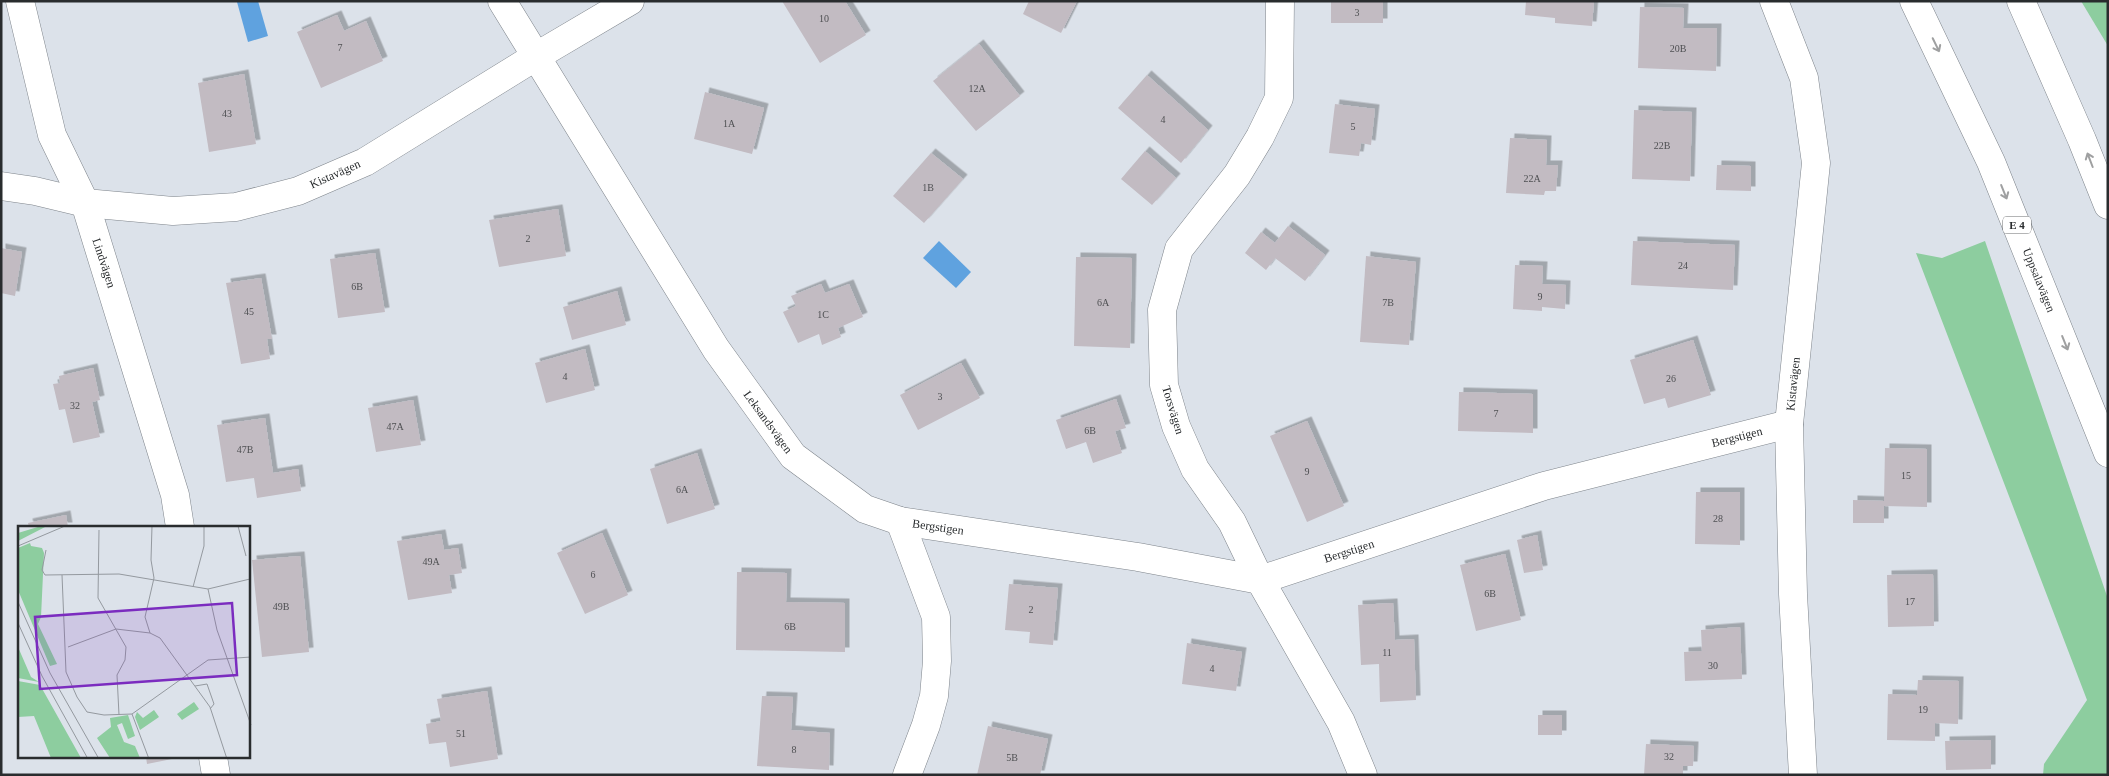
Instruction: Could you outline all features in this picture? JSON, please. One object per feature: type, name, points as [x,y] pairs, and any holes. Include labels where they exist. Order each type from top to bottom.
[{"type":"main road","name":"Lindvägen","points":[[20,1],[52,135],[85,203],[175,495],[180,526]]},
{"type":"main road","name":"Leksandsvägen","points":[[502,1],[716,349],[793,456],[865,510],[900,521]]},
{"type":"main road","name":"Kistavägen","points":[[1,186],[35,191],[85,203],[174,211],[236,207],[298,190],[365,162],[630,1]]},
{"type":"main road","name":"Torsvägen","points":[[1280,1],[1279,98],[1260,137],[1237,174],[1178,249],[1162,310],[1164,385],[1176,426],[1195,469],[1232,522],[1260,580],[1341,722],[1364,775]]},
{"type":"main road","name":"Kistavägen","points":[[1774,1],[1804,78],[1816,163],[1789,424],[1793,594],[1803,775]]},
{"type":"main road","name":"Uppsalavägen","points":[[1914,1],[1992,162],[2108,454]]},
{"type":"main road","points":[[2021,1],[2082,140],[2108,205]]},
{"type":"main road","name":"Bergstigen","points":[[900,521],[1128,556],[1260,580],[1544,486],[1789,424]]},
{"type":"main road","points":[[900,521],[936,617],[937,661],[934,696],[926,725],[907,775]]},
{"type":"main road","points":[[213,758],[216,775]]},
{"type":"green space","points":[[2081,1],[2108,1],[2108,46]]},
{"type":"green space","points":[[1985,241],[2108,599],[2108,775],[2043,775],[2044,764],[2087,700],[1916,253],[1942,258]]},
{"type":"water","points":[[258,1],[268,36],[248,42],[237,2]]},
{"type":"water","points":[[939,241],[971,272],[956,288],[923,258]]},
{"type":"building","points":[[782,1],[845,1],[866,35],[820,63]]},
{"type":"building","points":[[1029,1],[1077,1],[1061,33],[1023,14]]},
{"type":"building","points":[[1331,1],[1383,1],[1383,23],[1331,23]]},
{"type":"building","points":[[1526,1],[1594,1],[1592,26],[1555,23],[1555,18],[1525,15]]},
{"type":"building","points":[[1640,7],[1684,8],[1683,28],[1717,28],[1716,71],[1638,68]]},
{"type":"building","points":[[337,15],[344,31],[366,21],[383,61],[321,88],[297,32]]},
{"type":"building","points":[[979,44],[1020,96],[976,131],[933,81]]},
{"type":"building","points":[[244,74],[256,144],[209,152],[198,83]]},
{"type":"building","points":[[1147,75],[1208,130],[1181,163],[1118,108]]},
{"type":"building","points":[[705,92],[764,108],[752,154],[694,139]]},
{"type":"building","points":[[1335,104],[1375,109],[1371,145],[1361,143],[1359,156],[1329,153]]},
{"type":"building","points":[[1634,110],[1692,112],[1690,181],[1632,179]]},
{"type":"building","points":[[1510,138],[1547,140],[1546,165],[1558,165],[1556,191],[1545,191],[1544,195],[1506,193]]},
{"type":"building","points":[[1145,151],[1176,178],[1152,205],[1121,179]]},
{"type":"building","points":[[931,153],[963,179],[924,223],[893,196]]},
{"type":"building","points":[[1717,165],[1751,166],[1751,191],[1716,190]]},
{"type":"building","points":[[558,209],[566,256],[499,267],[489,220]]},
{"type":"building","points":[[1288,226],[1325,255],[1305,281],[1275,258],[1266,270],[1245,253],[1261,232],[1275,243]]},
{"type":"building","points":[[1633,241],[1735,245],[1733,290],[1631,285]]},
{"type":"building","points":[[1,248],[22,252],[15,296],[1,293]]},
{"type":"building","points":[[375,253],[385,312],[338,318],[330,259]]},
{"type":"building","points":[[1366,256],[1416,262],[1409,345],[1360,342]]},
{"type":"building","points":[[1076,257],[1132,258],[1130,348],[1074,346]]},
{"type":"building","points":[[1515,265],[1543,266],[1542,284],[1566,285],[1565,309],[1542,307],[1542,311],[1513,309]]},
{"type":"building","points":[[261,278],[272,339],[267,339],[270,359],[241,364],[226,283]]},
{"type":"building","points":[[821,284],[825,293],[849,284],[863,317],[838,328],[841,337],[822,345],[819,334],[798,343],[783,312],[796,306],[791,296]]},
{"type":"building","points":[[617,291],[626,325],[572,340],[563,307]]},
{"type":"building","points":[[1693,340],[1711,395],[1668,408],[1665,398],[1644,404],[1630,360]]},
{"type":"building","points":[[585,349],[595,390],[546,403],[535,363]]},
{"type":"building","points":[[961,363],[980,398],[918,430],[900,395]]},
{"type":"building","points":[[93,368],[100,400],[92,402],[100,437],[73,443],[65,409],[59,410],[53,384],[60,383],[59,376]]},
{"type":"building","points":[[1459,392],[1533,394],[1533,433],[1458,431]]},
{"type":"building","points":[[1116,399],[1126,428],[1115,431],[1122,453],[1093,463],[1086,442],[1066,449],[1056,420]]},
{"type":"building","points":[[413,400],[421,445],[376,452],[368,408]]},
{"type":"building","points":[[265,418],[273,473],[298,469],[301,491],[257,498],[254,478],[226,482],[217,425]]},
{"type":"building","points":[[1307,421],[1344,506],[1307,522],[1270,436]]},
{"type":"building","points":[[1885,448],[1927,449],[1927,507],[1884,506],[1884,523],[1853,523],[1853,500],[1884,501]]},
{"type":"building","points":[[697,453],[715,509],[667,524],[650,469]]},
{"type":"building","points":[[1696,492],[1740,492],[1740,545],[1695,544]]},
{"type":"building","points":[[66,515],[68,526],[29,526],[28,523]]},
{"type":"building","points":[[602,533],[628,595],[585,614],[557,553]]},
{"type":"building","points":[[441,534],[444,550],[458,548],[462,573],[449,575],[452,593],[408,600],[397,541]]},
{"type":"building","points":[[1537,535],[1543,570],[1524,573],[1517,540]]},
{"type":"building","points":[[1505,554],[1521,620],[1476,631],[1460,565]]},
{"type":"building","points":[[300,556],[309,652],[262,657],[252,560]]},
{"type":"building","points":[[737,572],[787,573],[786,602],[845,603],[845,652],[736,650]]},
{"type":"building","points":[[1933,574],[1934,626],[1888,627],[1887,575]]},
{"type":"building","points":[[1009,584],[1058,588],[1053,645],[1029,643],[1030,632],[1005,630]]},
{"type":"building","points":[[1393,603],[1395,640],[1414,639],[1416,700],[1380,702],[1379,664],[1361,665],[1358,605]]},
{"type":"building","points":[[1740,627],[1742,679],[1685,681],[1684,652],[1702,651],[1701,630]]},
{"type":"building","points":[[1187,643],[1242,652],[1236,691],[1182,684]]},
{"type":"building","points":[[1918,680],[1959,681],[1958,724],[1935,723],[1935,741],[1887,740],[1888,694],[1917,695]]},
{"type":"building","points":[[487,691],[498,759],[450,767],[446,742],[429,744],[426,724],[441,721],[437,699]]},
{"type":"building","points":[[762,696],[793,697],[791,730],[830,733],[829,770],[757,766]]},
{"type":"building","points":[[1538,715],[1562,715],[1562,735],[1538,735]]},
{"type":"building","points":[[988,726],[1048,739],[1040,775],[977,775]]},
{"type":"building","points":[[1991,740],[1991,769],[1946,770],[1945,741]]},
{"type":"building","points":[[1646,744],[1694,746],[1693,766],[1683,766],[1683,775],[1644,775]]},
{"type":"building","points":[[146,758],[177,758],[147,764]]}]
